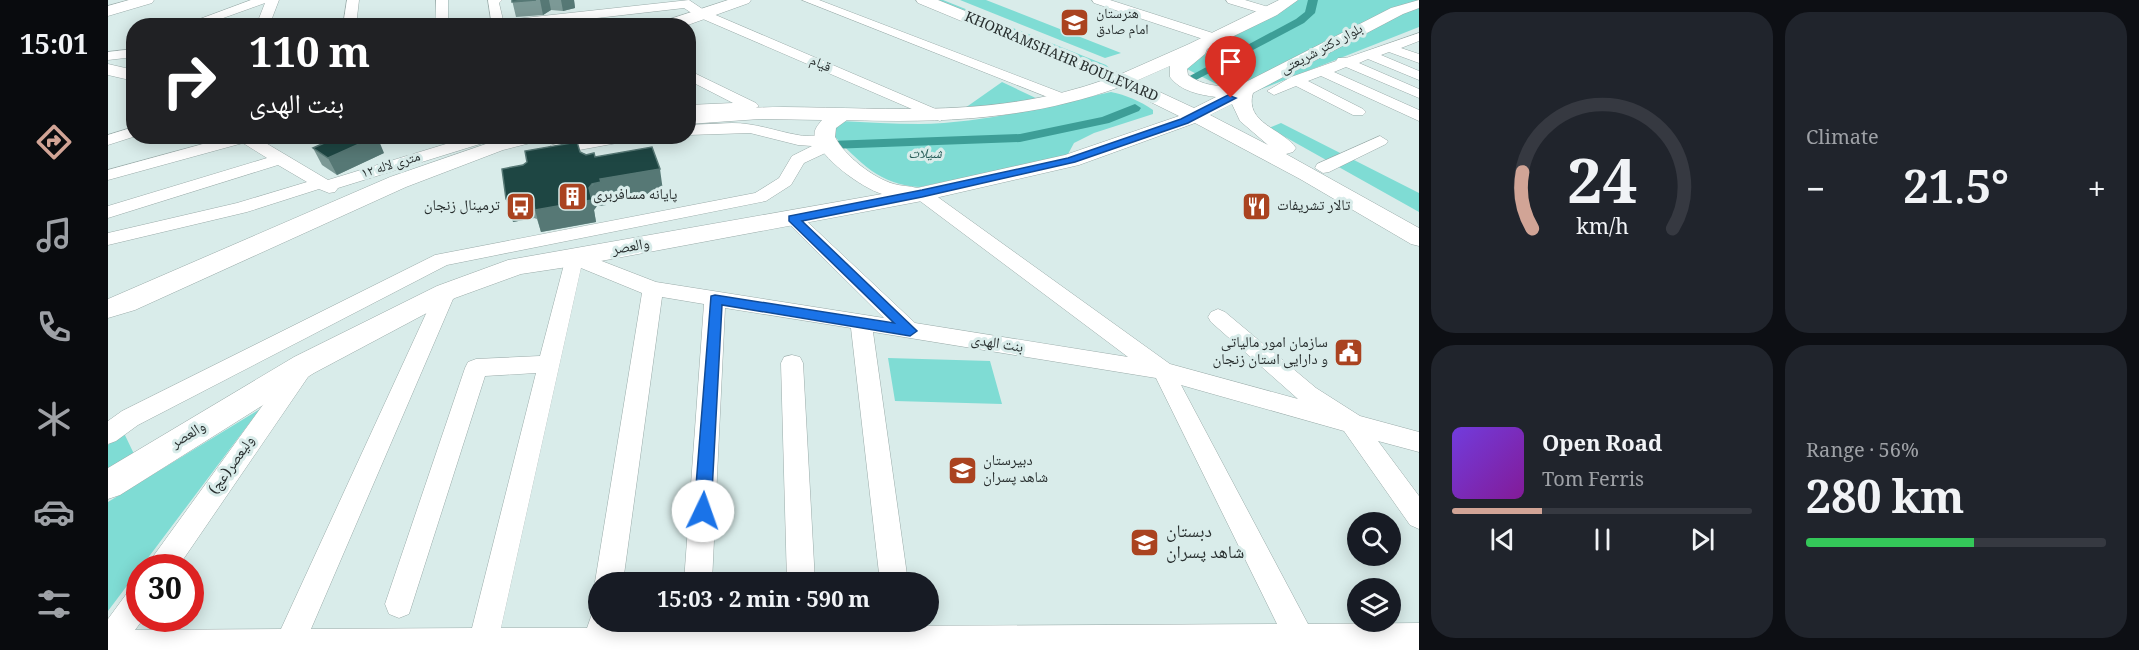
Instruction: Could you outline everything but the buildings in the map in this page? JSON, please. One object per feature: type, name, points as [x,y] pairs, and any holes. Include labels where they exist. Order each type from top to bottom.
[{"type":"main road","points":[[108,5],[124,0]]},
{"type":"main road","points":[[108,11],[146,0]]},
{"type":"main road","points":[[676,18],[689,6],[723,0]]},
{"type":"main road","points":[[689,6],[743,0]]},
{"type":"main road","name":"KHORRAMSHAHR BOULEVARD","points":[[924,0],[1081,64],[1128,78]]},
{"type":"main road","name":"KHORRAMSHAHR BOULEVARD","points":[[949,0],[1288,149],[1419,220]]},
{"type":"main road","points":[[1078,95],[1128,78],[1271,12],[1290,0]]},
{"type":"main road","name":"بلوار دکتر شریعتی","points":[[1202,112],[1397,11],[1419,3]]},
{"type":"main road","points":[[1209,40],[1195,56],[1178,68],[1179,77],[1205,90],[1244,91],[1240,100],[1241,108],[1252,122],[1288,149]]},
{"type":"main road","points":[[1078,95],[1089,80],[1081,64]]},
{"type":"main road","points":[[108,69],[126,74]]},
{"type":"main road","points":[[696,117],[761,113],[940,116],[990,112],[1111,89],[1124,92],[1158,112],[1155,118],[1146,123],[1107,134],[1071,160]]},
{"type":"main road","name":"KHORRAMSHAHR BOULEVARD","points":[[1202,112],[1419,238]]},
{"type":"main road","name":"والعصر","points":[[108,484],[304,365],[446,292],[517,266],[574,258],[922,194],[1071,160],[1202,112]]},
{"type":"main road","points":[[840,116],[829,123],[826,129],[828,142],[859,173],[892,190],[922,194]]},
{"type":"main road","points":[[113,308],[369,195],[450,162],[496,146],[533,145]]},
{"type":"street","points":[[210,18],[263,0]]},
{"type":"street","points":[[265,18],[273,0]]},
{"type":"street","points":[[350,18],[353,0]]},
{"type":"street","points":[[442,0],[442,18]]},
{"type":"street","points":[[496,0],[493,1],[496,18]]},
{"type":"street","points":[[594,0],[600,14]]},
{"type":"street","points":[[808,0],[1078,95]]},
{"type":"street","points":[[1098,0],[1209,40]]},
{"type":"street","points":[[1232,0],[1271,12]]},
{"type":"street","points":[[562,18],[600,14],[615,6],[689,6]]},
{"type":"street","name":"قیام","points":[[689,6],[940,116]]},
{"type":"street","points":[[1274,91],[1296,80],[1416,41]]},
{"type":"street","points":[[1390,48],[1419,59]]},
{"type":"street","points":[[1320,52],[1419,94]]},
{"type":"street","points":[[108,56],[126,55]]},
{"type":"street","points":[[1370,55],[1419,76]]},
{"type":"street","points":[[1323,72],[1419,116]]},
{"type":"street","points":[[696,78],[751,106],[696,109]]},
{"type":"street","points":[[1296,80],[1358,112]]},
{"type":"street","points":[[696,130],[739,127],[767,131],[791,141],[828,142]]},
{"type":"street","points":[[108,140],[126,134]]},
{"type":"street","points":[[1323,168],[1380,141]]},
{"type":"street","points":[[108,434],[130,418],[442,260],[760,197],[784,181],[798,160],[828,142]]},
{"type":"street","points":[[108,175],[218,144]]},
{"type":"street","points":[[255,144],[326,186],[369,195]]},
{"type":"street","name":"۱۲ متری لاله","points":[[108,239],[326,186],[464,144]]},
{"type":"street","points":[[108,212],[280,159]]},
{"type":"street","points":[[299,170],[319,162]]},
{"type":"street","points":[[325,215],[326,186]]},
{"type":"street","points":[[922,194],[1163,371],[1303,644]]},
{"type":"street","points":[[793,219],[910,331]]},
{"type":"street","points":[[482,646],[574,258]]},
{"type":"street","name":"بنت الهدی","points":[[574,258],[653,289],[1163,371],[1419,440]]},
{"type":"street","points":[[611,572],[653,289]]},
{"type":"street","points":[[288,647],[446,292]]},
{"type":"street","points":[[699,572],[715,299]]},
{"type":"street","points":[[1218,317],[1308,394],[1352,423],[1419,517]]},
{"type":"street","points":[[861,323],[893,572]]},
{"type":"street","points":[[792,363],[801,572]]},
{"type":"street","points":[[399,604],[476,368],[550,364]]},
{"type":"street","name":"ولیعصر(عج)","points":[[171,554],[304,365]]},
{"type":"street","points":[[108,644],[126,619]]},
{"type":"street","points":[[108,644],[197,647],[482,646],[602,632],[695,638],[788,632]]},
{"type":"street","points":[[820,632],[902,637],[1303,644],[1419,638]]},
{"type":"green space","points":[[929,0],[943,0],[1106,65],[1114,72]]},
{"type":"green space","points":[[960,0],[986,0],[1121,53],[1105,58]]},
{"type":"green space","points":[[1281,0],[1419,0],[1419,27],[1254,92],[1226,89],[1183,67],[1207,53]]},
{"type":"green space","points":[[1002,82],[1040,100],[965,108]]},
{"type":"green space","name":"شیلات","points":[[1111,92],[1143,104],[1153,110],[1153,114],[1094,133],[1074,143],[1067,156],[920,187],[893,182],[882,177],[862,163],[833,135],[840,121],[919,124],[968,121]]},
{"type":"green space","points":[[1281,123],[1419,193],[1419,212],[1269,128]]},
{"type":"green space","points":[[888,358],[990,361],[1002,404],[895,401]]},
{"type":"green space","points":[[260,409],[151,554],[126,554],[126,587],[108,611],[108,502]]},
{"type":"green space","points":[[123,431],[134,454],[108,469],[108,445]]},
{"type":"waterway","points":[[1192,78],[1300,21],[1310,13],[1313,0]]},
{"type":"waterway","points":[[830,145],[1020,138],[1105,120],[1135,108]]},
{"type":"place","name":"هنرستان امام صادق","points":[[1075,23]]},
{"type":"place","name":"پایانه مسافربری","points":[[572,196]]},
{"type":"place","name":"ترمینال زنجان","points":[[521,207]]},
{"type":"place","name":"تالار تشریفات","points":[[1256,207]]},
{"type":"place","name":"سازمان امور مالیاتی و دارایی استان زنجان","points":[[1349,353]]},
{"type":"place","name":"دبیرستان شاهد پسران","points":[[962,471]]},
{"type":"place","name":"دبستان شاهد پسران","points":[[1145,543]]},
{"type":"route","points":[[703,511],[715,299],[910,331],[793,219],[922,194],[1071,160],[1184,121],[1231,98]]}]
